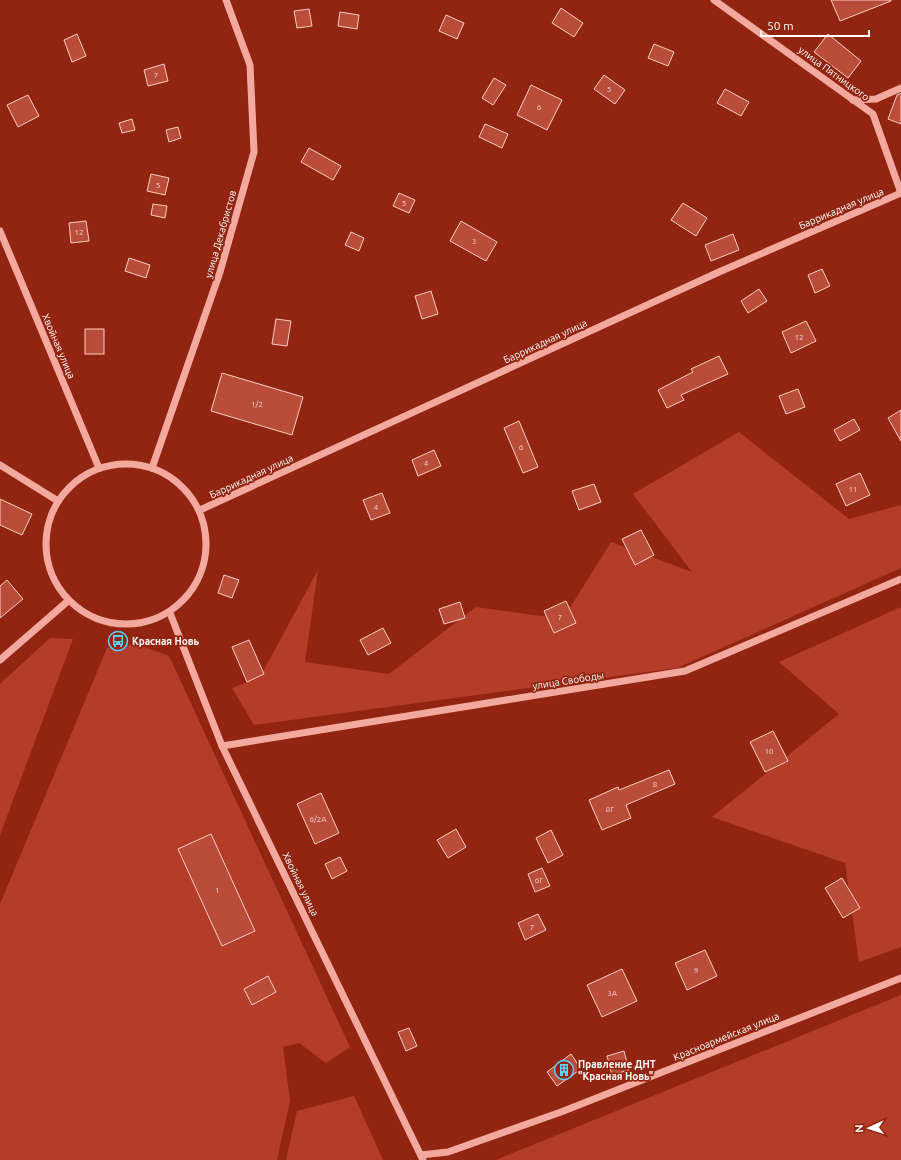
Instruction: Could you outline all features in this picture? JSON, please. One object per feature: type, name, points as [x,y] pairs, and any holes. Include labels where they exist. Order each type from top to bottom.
[{"type":"street","name":"улица Декабристов","points":[[152,468],[220,272],[254,152],[250,66],[226,0]]},
{"type":"street","name":"улица Пятницкого","points":[[714,0],[873,114],[901,193]]},
{"type":"street","points":[[853,100],[876,99],[901,88]]},
{"type":"street","name":"Баррикадная улица","points":[[200,510],[720,272],[901,193]]},
{"type":"street","name":"Хвойная улица","points":[[0,231],[99,468]]},
{"type":"street","points":[[124,464],[152,468],[169,476],[187,491],[200,510],[207,537],[205,562],[192,592],[170,613],[143,624],[108,624],[81,612],[68,601],[58,587],[46,546],[49,521],[58,501],[75,482],[99,468],[124,464]]},
{"type":"street","points":[[0,465],[58,501]]},
{"type":"street","name":"улица Свободы","points":[[222,746],[685,671],[901,580]]},
{"type":"street","points":[[0,660],[68,601]]},
{"type":"street","name":"Хвойная улица","points":[[170,613],[222,746],[422,1157]]},
{"type":"street","name":"Красноармейская улица","points":[[422,1157],[448,1152],[561,1112],[901,978]]},
{"type":"shaded area","points":[[739,432],[849,519],[901,505],[901,568],[677,668],[254,725],[232,688],[260,677],[318,570],[305,662],[389,674],[476,607],[563,619],[611,542],[692,572],[633,494]]},
{"type":"shaded area","points":[[901,607],[901,947],[859,962],[845,863],[712,817],[839,714],[779,662]]},
{"type":"shaded area","points":[[50,638],[73,639],[0,835],[0,684]]},
{"type":"shaded area","points":[[136,644],[169,656],[350,1047],[326,1063],[299,1043],[283,1047],[290,1101],[277,1160],[0,1160],[0,904],[107,648]]},
{"type":"shaded area","points":[[901,995],[901,1160],[496,1160]]},
{"type":"shaded area","points":[[354,1096],[383,1160],[286,1160],[297,1111]]},
{"type":"building","points":[[831,0],[891,0],[891,1],[840,21]]},
{"type":"building","points":[[561,8],[583,23],[574,37],[552,23]]},
{"type":"building","points":[[309,9],[312,26],[297,28],[294,11]]},
{"type":"building","points":[[340,12],[359,15],[357,29],[338,26]]},
{"type":"building","points":[[446,15],[464,23],[457,39],[439,31]]},
{"type":"building","points":[[77,34],[86,56],[72,62],[64,40]]},
{"type":"building","points":[[828,34],[861,61],[848,78],[814,52]]},
{"type":"building","points":[[654,44],[674,52],[668,66],[648,58]]},
{"type":"building","points":[[164,64],[168,81],[148,86],[144,70]]},
{"type":"building","points":[[604,75],[625,90],[615,104],[594,89]]},
{"type":"building","points":[[494,78],[506,85],[493,105],[482,98]]},
{"type":"building","points":[[531,85],[562,100],[547,130],[517,115]]},
{"type":"building","points":[[725,89],[749,102],[741,116],[717,103]]},
{"type":"building","points":[[901,93],[901,124],[888,119],[897,95]]},
{"type":"building","points":[[28,95],[39,116],[18,127],[7,105]]},
{"type":"building","points":[[132,119],[135,130],[122,133],[119,123]]},
{"type":"building","points":[[485,124],[508,134],[502,148],[479,137]]},
{"type":"building","points":[[178,127],[181,138],[169,142],[166,130]]},
{"type":"building","points":[[309,148],[341,166],[333,180],[301,162]]},
{"type":"building","points":[[151,174],[169,178],[165,195],[147,191]]},
{"type":"building","points":[[399,193],[415,200],[409,213],[393,206]]},
{"type":"building","points":[[683,203],[707,218],[696,236],[671,220]]},
{"type":"building","points":[[153,204],[167,206],[165,218],[151,215]]},
{"type":"building","points":[[86,221],[89,241],[71,243],[69,223]]},
{"type":"building","points":[[461,221],[497,242],[486,261],[450,241]]},
{"type":"building","points":[[351,232],[364,238],[359,251],[345,245]]},
{"type":"building","points":[[733,234],[739,250],[711,261],[705,245]]},
{"type":"building","points":[[129,258],[150,265],[146,278],[125,271]]},
{"type":"building","points":[[822,269],[830,286],[815,293],[808,275]]},
{"type":"building","points":[[759,289],[767,301],[748,313],[741,301]]},
{"type":"building","points":[[431,291],[438,314],[422,319],[415,296]]},
{"type":"building","points":[[276,319],[291,321],[287,346],[272,344]]},
{"type":"building","points":[[806,321],[816,341],[791,353],[782,332]]},
{"type":"building","points":[[85,329],[104,329],[104,354],[85,354]]},
{"type":"building","points":[[719,356],[728,374],[681,395],[684,400],[667,408],[658,390],[693,372],[691,369]]},
{"type":"building","points":[[222,373],[303,397],[292,435],[211,411]]},
{"type":"building","points":[[798,389],[805,407],[786,414],[779,396]]},
{"type":"building","points":[[901,410],[901,441],[888,418]]},
{"type":"building","points":[[854,419],[860,430],[840,441],[834,430]]},
{"type":"building","points":[[519,421],[538,467],[523,473],[504,428]]},
{"type":"building","points":[[434,450],[441,466],[418,476],[412,460]]},
{"type":"building","points":[[860,473],[870,495],[846,506],[836,484]]},
{"type":"building","points":[[594,484],[601,502],[579,510],[572,491]]},
{"type":"building","points":[[382,493],[390,513],[371,520],[363,500]]},
{"type":"building","points":[[0,499],[32,514],[22,535],[0,525]]},
{"type":"building","points":[[641,530],[654,555],[635,565],[622,539]]},
{"type":"building","points":[[224,575],[239,580],[232,598],[218,593]]},
{"type":"building","points":[[7,580],[23,599],[0,618],[0,586]]},
{"type":"building","points":[[566,601],[576,623],[554,633],[544,611]]},
{"type":"building","points":[[460,602],[465,618],[444,624],[439,609]]},
{"type":"building","points":[[383,628],[391,643],[368,655],[360,640]]},
{"type":"building","points":[[249,640],[264,674],[247,682],[232,647]]},
{"type":"building","points":[[773,731],[788,761],[765,772],[750,742]]},
{"type":"building","points":[[669,770],[675,784],[626,805],[631,818],[602,830],[589,800],[618,787],[619,790]]},
{"type":"building","points":[[321,793],[339,833],[315,844],[297,804]]},
{"type":"building","points":[[456,829],[466,847],[448,858],[437,840]]},
{"type":"building","points":[[551,830],[563,855],[548,863],[536,838]]},
{"type":"building","points":[[211,834],[255,931],[222,946],[178,849]]},
{"type":"building","points":[[340,857],[347,871],[332,879],[325,864]]},
{"type":"building","points":[[542,868],[550,886],[535,892],[528,874]]},
{"type":"building","points":[[842,878],[860,908],[843,918],[825,888]]},
{"type":"building","points":[[538,914],[546,930],[525,940],[518,923]]},
{"type":"building","points":[[705,950],[717,976],[687,990],[675,963]]},
{"type":"building","points":[[622,969],[637,1001],[602,1017],[587,985]]},
{"type":"building","points":[[268,976],[276,992],[252,1005],[244,989]]},
{"type":"building","points":[[409,1028],[417,1046],[406,1051],[398,1032]]},
{"type":"building","points":[[624,1051],[629,1070],[612,1075],[607,1056]]},
{"type":"building","name":"Правление ДНТ \"Красная Новь\"","points":[[571,1054],[581,1069],[557,1086],[547,1072]]},
{"type":"place","name":"Красная Новь","points":[[118,641]]},
{"type":"place","name":"Правление ДНТ \"Красная Новь\"","points":[[564,1070]]}]
